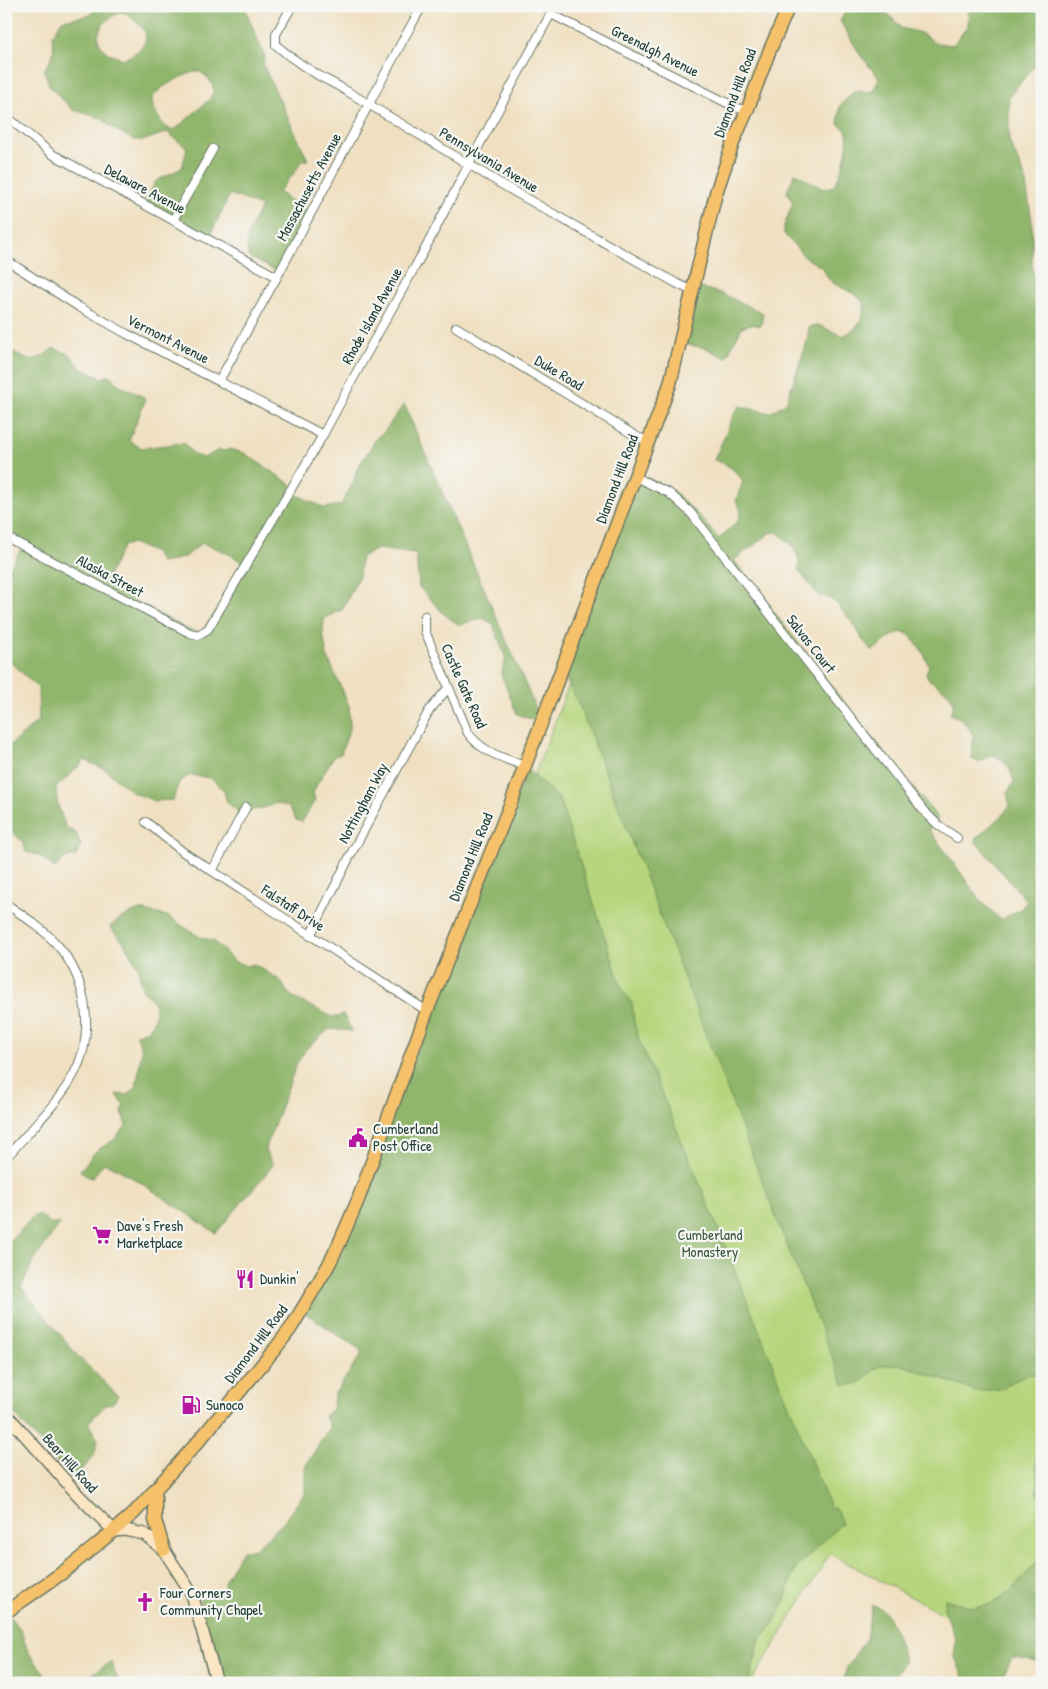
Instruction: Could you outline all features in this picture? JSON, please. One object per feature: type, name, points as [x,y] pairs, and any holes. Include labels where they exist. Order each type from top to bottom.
[{"type":"main road","name":"Diamond Hill Road","points":[[6,1612],[62,1573],[134,1513],[275,1349],[315,1290],[339,1244],[358,1200],[427,1012],[636,477],[670,384],[716,193],[768,52],[789,6]]},
{"type":"main road","name":"Bear Hill Road","points":[[6,1414],[79,1496],[114,1531]]},
{"type":"main road","points":[[155,1489],[155,1520],[164,1550],[192,1594],[217,1683]]},
{"type":"main road","points":[[114,1531],[125,1530],[144,1534],[164,1550]]},
{"type":"street","points":[[6,14],[9,6]]},
{"type":"street","name":"Pennsylvania Avenue","points":[[292,6],[276,34],[276,46],[290,58],[513,191],[692,291]]},
{"type":"street","name":"Massachusetts Avenue","points":[[219,381],[422,6]]},
{"type":"street","name":"Greenalgh Avenue","points":[[553,10],[735,107],[747,111]]},
{"type":"street","name":"Rhode Island Avenue","points":[[203,633],[213,622],[323,435],[553,10]]},
{"type":"street","name":"Delaware Avenue","points":[[6,116],[52,154],[277,276]]},
{"type":"street","points":[[173,220],[213,149]]},
{"type":"street","name":"Vermont Avenue","points":[[6,260],[79,307],[127,334],[323,435]]},
{"type":"street","name":"Duke Road","points":[[456,326],[639,438],[649,440]]},
{"type":"street","name":"Salvas Court","points":[[636,477],[669,493],[690,512],[923,810],[937,824],[957,838]]},
{"type":"street","name":"Alaska Street","points":[[6,537],[190,633],[198,635],[203,633]]},
{"type":"street","name":"Castle Gate Road","points":[[425,616],[425,631],[468,733],[476,744],[486,751],[524,766]]},
{"type":"street","name":"Nottingham Way","points":[[310,936],[351,854],[419,729],[429,712],[448,688]]},
{"type":"street","points":[[212,871],[246,807]]},
{"type":"street","name":"Falstaff Drive","points":[[146,822],[183,852],[427,1012]]},
{"type":"street","points":[[6,904],[36,925],[58,945],[67,957],[74,969],[79,984],[85,1017],[82,1054],[75,1072],[59,1097],[6,1158]]},
{"type":"green space","points":[[96,6],[244,6],[265,57],[263,65],[308,160],[302,161],[278,192],[310,214],[278,272],[249,257],[247,249],[248,236],[261,206],[230,194],[210,236],[145,201],[156,181],[182,168],[187,148],[167,132],[145,140],[134,140],[112,128],[101,118],[73,110],[50,87],[44,70],[54,47],[52,37],[62,20],[91,15]],"holes":[[[122,12],[129,15],[144,30],[146,35],[144,45],[132,55],[123,59],[108,53],[102,47],[98,35],[100,29],[109,18]],[[197,71],[208,78],[214,90],[210,99],[177,128],[171,130],[159,118],[152,101],[154,96],[171,82]]]},
{"type":"green space","points":[[849,6],[881,6],[901,28],[921,33],[936,43],[953,45],[968,26],[969,6],[1042,6],[1042,56],[1009,97],[1009,141],[1025,177],[1032,221],[1032,270],[1042,288],[1042,1378],[1036,1374],[1026,1375],[1000,1389],[976,1391],[899,1364],[879,1366],[858,1384],[844,1385],[786,1243],[578,702],[563,674],[641,474],[676,493],[719,539],[738,521],[741,510],[736,501],[743,481],[731,468],[714,460],[735,412],[740,406],[770,413],[786,403],[807,342],[809,327],[818,325],[843,336],[856,328],[861,319],[864,307],[858,296],[832,282],[827,277],[823,268],[806,258],[784,234],[784,226],[793,203],[787,192],[795,173],[823,189],[834,186],[843,166],[848,141],[845,129],[838,124],[840,106],[854,91],[873,92],[879,78],[861,56],[840,21]],"holes":[[[776,532],[797,553],[799,559],[798,570],[820,597],[825,596],[836,603],[856,627],[862,639],[872,651],[892,636],[901,632],[909,634],[923,652],[929,666],[926,673],[929,680],[943,689],[952,699],[953,705],[950,714],[962,719],[972,733],[974,740],[971,748],[973,756],[971,759],[979,762],[993,755],[1002,759],[1007,765],[1014,781],[1007,793],[1010,805],[1002,816],[976,838],[976,842],[1027,901],[1022,908],[1001,920],[980,900],[929,829],[938,818],[827,681],[734,560],[770,533]]]},
{"type":"green space","points":[[694,286],[720,293],[763,313],[761,326],[751,324],[742,327],[726,358],[706,348],[684,344]]},
{"type":"green space","points":[[53,348],[69,354],[81,368],[102,378],[110,375],[119,385],[144,397],[145,401],[129,440],[141,448],[184,443],[194,455],[204,458],[219,450],[226,451],[229,449],[244,453],[292,485],[291,492],[324,508],[341,505],[354,481],[357,469],[378,436],[384,432],[404,404],[542,723],[517,714],[501,674],[506,659],[493,624],[482,618],[459,625],[444,614],[419,587],[416,554],[377,549],[361,557],[359,576],[343,609],[324,619],[323,634],[327,656],[349,706],[350,727],[341,754],[334,756],[317,784],[313,793],[315,800],[302,822],[296,820],[289,807],[275,803],[242,815],[227,802],[224,791],[211,778],[190,775],[179,782],[173,800],[155,801],[132,792],[106,770],[85,760],[56,788],[58,806],[66,828],[76,833],[81,845],[76,856],[67,857],[55,868],[38,855],[26,852],[23,842],[6,826],[6,749],[39,720],[38,688],[6,657],[6,574],[24,544],[20,539],[6,533],[6,356],[14,352],[25,358],[34,359],[43,356]],"holes":[[[132,543],[155,553],[161,563],[172,561],[186,556],[202,543],[231,555],[246,567],[201,633],[187,629],[104,584],[123,546]]]},
{"type":"green space","name":"Cumberland Monastery","points":[[632,520],[1021,953],[1042,878],[1042,1666],[830,1554],[751,1683],[583,1683],[409,1399],[361,1228]]},
{"type":"green space","points":[[527,769],[559,799],[622,989],[632,1004],[634,1023],[639,1040],[716,1223],[830,1508],[835,1507],[842,1523],[795,1569],[784,1603],[774,1623],[760,1639],[749,1683],[360,1683],[352,1678],[336,1683],[220,1683],[200,1599],[225,1592],[224,1582],[242,1550],[253,1550],[280,1526],[305,1493],[305,1467],[329,1428],[329,1424],[324,1416],[333,1409],[334,1395],[361,1355],[361,1350],[302,1311],[332,1262]]},
{"type":"green space","points":[[139,910],[167,916],[200,937],[214,941],[234,961],[246,966],[254,964],[281,981],[287,992],[294,998],[332,1017],[338,1017],[343,1014],[352,1031],[329,1029],[306,1049],[297,1063],[265,1150],[273,1165],[216,1233],[114,1167],[104,1163],[92,1178],[80,1171],[96,1151],[114,1140],[126,1126],[122,1112],[124,1105],[116,1094],[126,1095],[136,1088],[142,1049],[136,1034],[149,1030],[154,1019],[154,1004],[152,999],[143,991],[138,967],[124,943],[110,927],[121,918]]},
{"type":"green space","points":[[39,1215],[51,1224],[60,1223],[33,1262],[21,1287],[77,1355],[118,1396],[112,1404],[108,1403],[88,1423],[98,1440],[94,1453],[86,1465],[70,1477],[11,1410],[6,1411],[6,1245],[34,1216]]},
{"type":"green space","points":[[1042,1405],[1042,1499],[1036,1492],[1038,1487],[1037,1436]]},
{"type":"green space","points":[[1042,1556],[1042,1666],[1034,1660],[1012,1658],[1000,1683],[966,1683],[954,1655],[956,1641],[944,1608],[945,1599],[971,1607],[992,1603],[1020,1582]]},
{"type":"green space","points":[[872,1605],[879,1607],[889,1619],[905,1661],[888,1683],[843,1683],[847,1667],[866,1639]]},
{"type":"green space","points":[[6,1612],[21,1631],[28,1652],[45,1674],[43,1680],[38,1683],[6,1683]]},
{"type":"green space","points":[[112,1661],[114,1671],[120,1683],[79,1683]]},
{"type":"waterway","points":[[6,420],[6,428]]},
{"type":"place","name":"Cumberland Post Office","points":[[358,1138]]},
{"type":"place","name":"Dave's Fresh Marketplace","points":[[102,1235]]},
{"type":"place","name":"Dunkin'","points":[[245,1279]]},
{"type":"place","name":"Sunoco","points":[[191,1405]]},
{"type":"place","name":"Four Corners Community Chapel","points":[[145,1602]]}]
